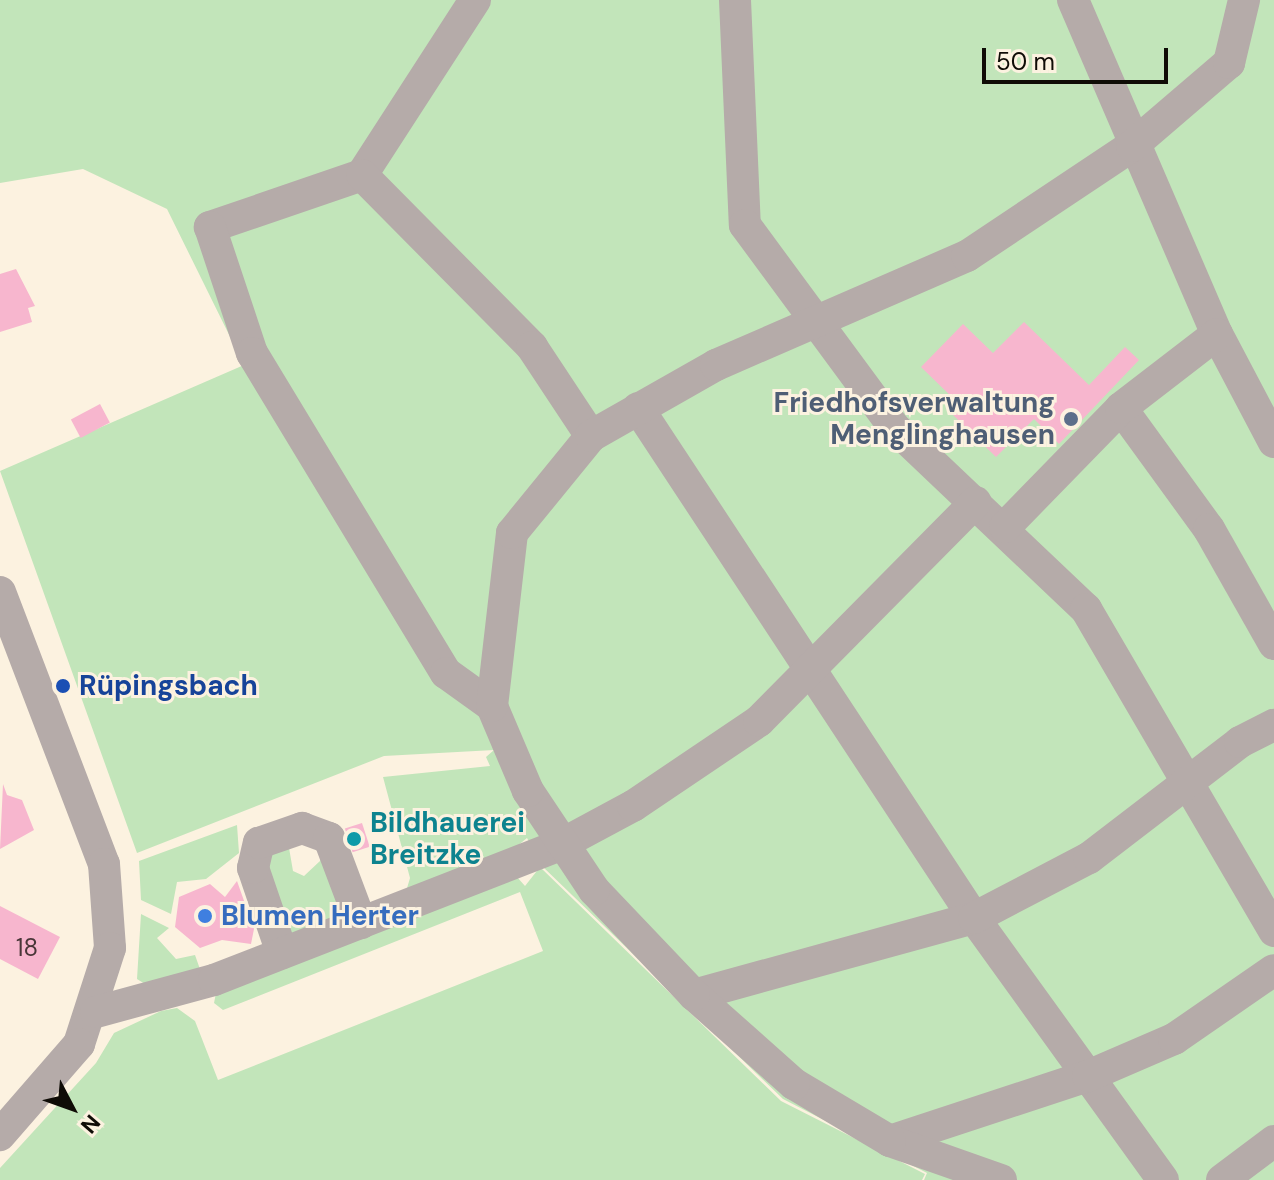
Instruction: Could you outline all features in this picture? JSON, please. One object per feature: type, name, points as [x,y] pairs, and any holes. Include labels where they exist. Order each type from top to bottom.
[{"type":"street","points":[[475,0],[362,175],[210,227],[252,353],[446,673],[492,706]]},
{"type":"street","points":[[735,0],[745,225],[815,327],[894,427],[1005,527],[1086,609],[1274,931]]},
{"type":"street","points":[[1073,0],[1132,146],[1217,334],[1274,442]]},
{"type":"street","points":[[1001,1180],[890,1141],[794,1084],[694,995],[594,890],[528,791],[492,706],[512,533],[591,436],[716,365],[815,327],[967,256],[1132,146],[1229,63],[1244,0]]},
{"type":"street","points":[[362,175],[532,347],[591,436]]},
{"type":"street","points":[[1005,527],[1121,408],[1217,334]]},
{"type":"street","points":[[638,408],[974,918],[1163,1180]]},
{"type":"street","points":[[1121,408],[1209,529],[1274,644]]},
{"type":"street","points":[[96,1012],[192,989],[562,844],[702,764],[811,674],[976,502]]},
{"type":"street","points":[[0,592],[104,864],[110,948],[96,1012],[79,1044],[0,1135]]},
{"type":"street","points":[[694,995],[974,918],[1089,858],[1186,783],[1274,725]]},
{"type":"street","points":[[282,953],[253,868],[259,843],[302,828],[329,838],[361,923]]},
{"type":"street","points":[[890,1141],[1088,1076],[1174,1039],[1274,970]]},
{"type":"street","points":[[1222,1180],[1274,1141]]},
{"type":"green space","points":[[0,0],[1274,0],[1274,1180],[924,1180],[927,1173],[783,1099],[542,866],[527,838],[506,855],[405,895],[410,878],[383,777],[490,766],[486,757],[494,750],[384,756],[137,853],[0,471],[244,365],[167,209],[83,169],[0,183]]},
{"type":"green space","points":[[237,825],[239,853],[206,879],[177,882],[171,914],[141,900],[139,861]]},
{"type":"green space","points":[[288,842],[293,871],[304,876],[320,861],[321,845],[347,912],[290,939],[263,851]]},
{"type":"green space","points":[[540,867],[781,1101],[925,1174],[922,1180],[0,1180],[0,1168],[96,1063],[114,1033],[161,1011],[177,1008],[195,1021],[218,1080],[543,951],[520,892],[223,1010],[214,1003],[216,993],[517,877],[525,886]]},
{"type":"green space","points":[[141,914],[169,928],[157,938],[176,959],[195,955],[201,972],[145,984],[137,979]]},
{"type":"building","points":[[16,269],[35,306],[28,308],[32,322],[0,332],[0,274]]},
{"type":"building","points":[[1024,322],[1089,385],[1125,347],[1139,360],[1059,444],[1034,419],[996,457],[950,412],[958,403],[921,367],[963,324],[993,353]]},
{"type":"building","points":[[100,404],[110,423],[81,438],[71,419]]},
{"type":"building","points":[[3,784],[7,795],[22,800],[34,830],[0,849]]},
{"type":"building","name":"Bildhauerei Breitzke","points":[[362,823],[370,847],[353,852],[345,829]]},
{"type":"building","name":"Blumen Herter","points":[[237,881],[254,929],[251,944],[222,940],[200,948],[175,927],[179,897],[210,884],[225,897]]},
{"type":"building","points":[[0,906],[60,937],[38,979],[0,959]]},
{"type":"place","name":"Friedhofsverwaltung Menglinghausen","points":[[1071,419]]},
{"type":"place","name":"Rüpingsbach","points":[[63,686]]},
{"type":"place","name":"Bildhauerei Breitzke","points":[[354,839]]},
{"type":"place","name":"Blumen Herter","points":[[205,916]]}]
